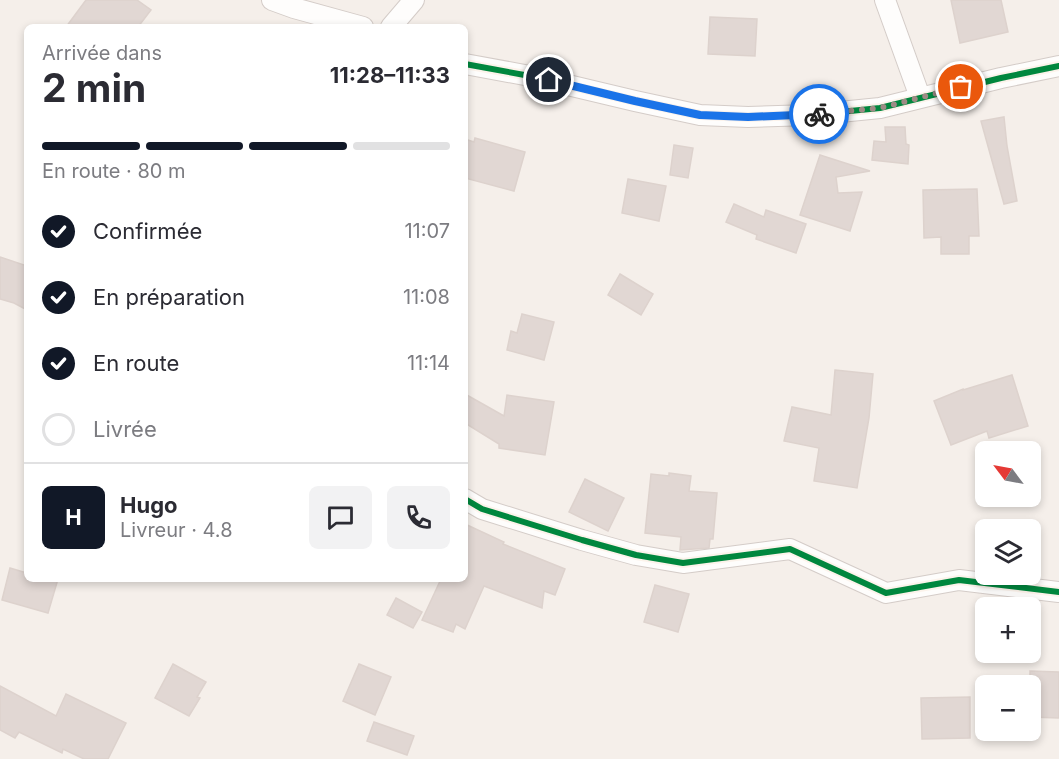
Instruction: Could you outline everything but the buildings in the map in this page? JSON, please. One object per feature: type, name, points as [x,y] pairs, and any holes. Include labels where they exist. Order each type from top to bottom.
[{"type":"street","points":[[272,0],[351,24]]},
{"type":"street","points":[[394,24],[414,0]]},
{"type":"street","points":[[885,0],[920,97]]},
{"type":"street","points":[[468,65],[530,76],[700,115],[748,117],[810,115],[880,108],[1059,66]]},
{"type":"street","points":[[468,501],[482,509],[516,520],[636,555],[669,562],[683,563],[790,549],[886,593],[959,580],[1059,592]]},
{"type":"cycle path","points":[[468,65],[530,76],[700,115],[748,117],[810,115],[880,108],[1059,66]]},
{"type":"cycle path","points":[[468,501],[482,509],[582,540],[636,555],[683,563],[790,549],[886,593],[959,580],[1059,592]]},
{"type":"way so far","points":[[819,114],[880,108],[961,87]]},
{"type":"route","points":[[549,80],[700,115],[748,117],[819,114]]}]
